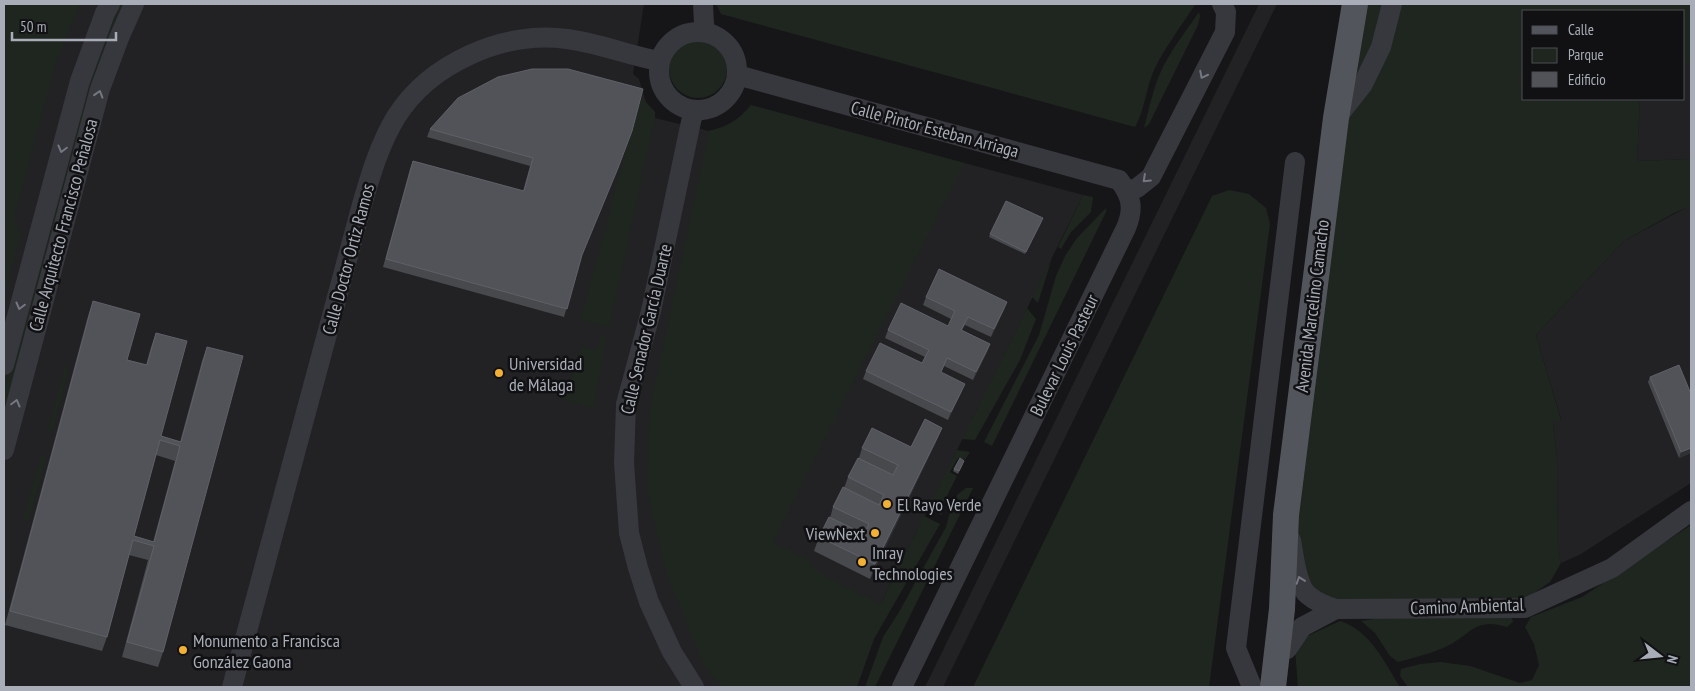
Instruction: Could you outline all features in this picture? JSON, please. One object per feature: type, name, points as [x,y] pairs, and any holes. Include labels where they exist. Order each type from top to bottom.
[{"type":"main road","name":"Avenida Marcelino Camacho","points":[[1273,687],[1282,609],[1286,515],[1336,118],[1355,4]]},
{"type":"main road","name":"Avenida Marcelino Camacho","points":[[1282,609],[1290,687]]},
{"type":"street","name":"Calle Arquitecto Francisco Peñalosa","points":[[4,365],[80,81],[110,4]]},
{"type":"street","name":"Calle Arquitecto Francisco Peñalosa","points":[[4,450],[100,88],[134,4]]},
{"type":"street","points":[[703,4],[706,32]]},
{"type":"street","points":[[1127,191],[1137,188],[1151,177],[1225,32],[1226,12],[1222,4]]},
{"type":"street","points":[[1336,118],[1363,84],[1381,47],[1392,4]]},
{"type":"street","points":[[689,32],[706,32],[717,36],[733,52],[737,63],[737,75],[734,86],[728,96],[719,104],[708,109],[685,108],[665,94],[660,82],[659,61],[665,48],[673,39],[689,32]]},
{"type":"street","name":"Calle Doctor Ortiz Ramos","points":[[232,687],[361,208],[384,139],[397,115],[420,89],[464,57],[482,48],[513,41],[545,38],[567,39],[659,61]]},
{"type":"street","name":"Calle Pintor Esteban Arriaga","points":[[737,75],[1107,176],[1119,180],[1127,191]]},
{"type":"street","name":"Calle Senador García Duarte","points":[[694,687],[672,652],[649,602],[638,568],[630,533],[624,463],[626,404],[650,311],[692,117],[697,110]]},
{"type":"street","name":"Avenida Marcelino Camacho","points":[[1252,687],[1236,648],[1295,162]]},
{"type":"street","name":"Bulevar Louis Pasteur","points":[[902,687],[1126,228],[1130,217],[1131,202],[1127,191]]},
{"type":"street","name":"Camino Ambiental","points":[[1286,515],[1299,581],[1307,595],[1320,604],[1336,609],[1525,608],[1612,568],[1691,510]]},
{"type":"street","name":"Camino Ambiental","points":[[1287,649],[1302,627],[1336,609]]},
{"type":"shaded area","name":"Universidad de Málaga","points":[[4,4],[644,4],[633,74],[639,79],[646,102],[655,112],[655,118],[709,131],[722,128],[739,118],[751,105],[1083,195],[838,687],[4,687]]},
{"type":"shaded area","points":[[1259,4],[1277,4],[943,687],[925,687]]},
{"type":"shaded area","points":[[1685,63],[1691,63],[1691,159],[1637,161],[1640,100],[1685,100]]},
{"type":"shaded area","points":[[1691,205],[1691,483],[1581,554],[1561,563],[1558,550],[1557,460],[1553,421],[1561,419],[1536,335],[1624,241]]},
{"type":"green space","points":[[4,4],[80,4],[56,63],[14,219],[21,233],[4,298]]},
{"type":"green space","points":[[118,4],[126,4],[53,238],[45,236],[87,82]]},
{"type":"green space","points":[[716,4],[1195,5],[1155,68],[1135,127],[721,14]]},
{"type":"green space","points":[[1362,4],[1385,4],[1373,45],[1359,73],[1352,76]]},
{"type":"green space","points":[[1401,4],[1691,4],[1691,63],[1685,63],[1685,10],[1522,10],[1522,100],[1640,100],[1637,161],[1691,159],[1691,206],[1676,212],[1624,241],[1536,335],[1561,420],[1553,422],[1557,460],[1558,550],[1561,563],[1550,582],[1527,598],[1339,601],[1311,588],[1292,514],[1340,132]]},
{"type":"green space","points":[[1199,12],[1198,25],[1149,124],[1144,128],[1153,92],[1161,71],[1174,48]]},
{"type":"green space","points":[[698,40],[714,45],[722,53],[727,69],[722,85],[714,93],[698,98],[682,93],[674,85],[669,69],[674,53],[682,45]]},
{"type":"green space","points":[[640,97],[655,112],[655,118],[609,327],[581,320]]},
{"type":"green space","points":[[751,105],[964,163],[773,542],[805,558],[814,570],[881,604],[924,516],[940,524],[874,639],[857,687],[722,687],[703,664],[667,575],[647,490],[650,407],[709,131],[733,122]]},
{"type":"green space","points":[[1229,190],[1249,194],[1266,208],[1270,224],[1209,687],[973,687],[1212,196]]},
{"type":"green space","points":[[1083,195],[1093,197],[1091,212],[1071,232],[1061,249],[1058,247]]},
{"type":"green space","points":[[1106,208],[1106,212],[992,446],[984,442],[1039,335],[1056,276],[1065,256],[1077,238]]},
{"type":"green space","points":[[41,252],[48,254],[4,419],[4,390]]},
{"type":"green space","points":[[1052,258],[1038,303],[1032,297]]},
{"type":"green space","points":[[1027,308],[1036,319],[1020,360],[975,440],[962,439]]},
{"type":"green space","points":[[601,335],[607,337],[593,408],[556,397],[561,384],[569,385],[581,346],[597,351]]},
{"type":"green space","points":[[65,366],[69,367],[53,431],[48,430]]},
{"type":"green space","points":[[957,450],[970,452],[965,460],[958,458],[950,472],[957,476],[945,500],[942,515],[927,509]]},
{"type":"green space","points":[[41,455],[47,457],[29,521],[23,520]]},
{"type":"green space","points":[[966,488],[973,488],[875,687],[865,687],[883,637],[946,527],[953,501]]},
{"type":"green space","points":[[1691,525],[1691,687],[1408,687],[1400,676],[1401,669],[1420,664],[1441,662],[1470,666],[1520,683],[1532,680],[1539,665],[1534,644],[1525,627],[1531,617],[1582,597]]},
{"type":"green space","points":[[1511,616],[1513,622],[1507,627],[1496,624],[1479,626],[1443,648],[1398,662],[1390,656],[1375,633],[1361,621],[1384,617]]},
{"type":"green space","points":[[1340,621],[1351,625],[1376,648],[1400,687],[1298,687],[1295,650],[1299,640]]},
{"type":"building","points":[[532,69],[568,69],[643,89],[632,131],[582,255],[567,309],[386,259],[413,161],[524,191],[533,158],[430,129],[458,98],[498,77]]},
{"type":"building","points":[[1006,201],[1043,218],[1026,252],[990,234]]},
{"type":"building","points":[[939,269],[1007,302],[994,329],[968,317],[961,330],[990,344],[976,372],[947,358],[941,372],[965,384],[951,412],[866,371],[880,343],[922,363],[929,350],[888,330],[901,303],[948,326],[955,311],[926,297]]},
{"type":"building","points":[[93,301],[140,314],[127,360],[147,365],[156,333],[187,341],[161,436],[181,442],[207,347],[243,356],[163,652],[127,642],[154,546],[133,540],[107,637],[10,611]],"holes":[[[160,440],[180,446],[154,542],[134,536]]]},
{"type":"building","points":[[1679,365],[1691,394],[1691,448],[1681,452],[1650,377]]},
{"type":"building","name":"El Rayo Verde","points":[[925,419],[942,428],[875,564],[819,537],[829,517],[864,534],[869,524],[833,507],[843,487],[879,505],[884,495],[848,477],[858,458],[893,475],[898,465],[862,448],[872,428],[911,447]]},
{"type":"building","points":[[960,458],[964,461],[959,471],[954,469]]},
{"type":"place","name":"Universidad de Málaga","points":[[499,373]]},
{"type":"place","name":"El Rayo Verde","points":[[887,504]]},
{"type":"place","name":"ViewNext","points":[[875,533]]},
{"type":"place","name":"Inray Technologies","points":[[862,562]]},
{"type":"place","name":"Monumento a Francisca González Gaona","points":[[183,650]]}]
